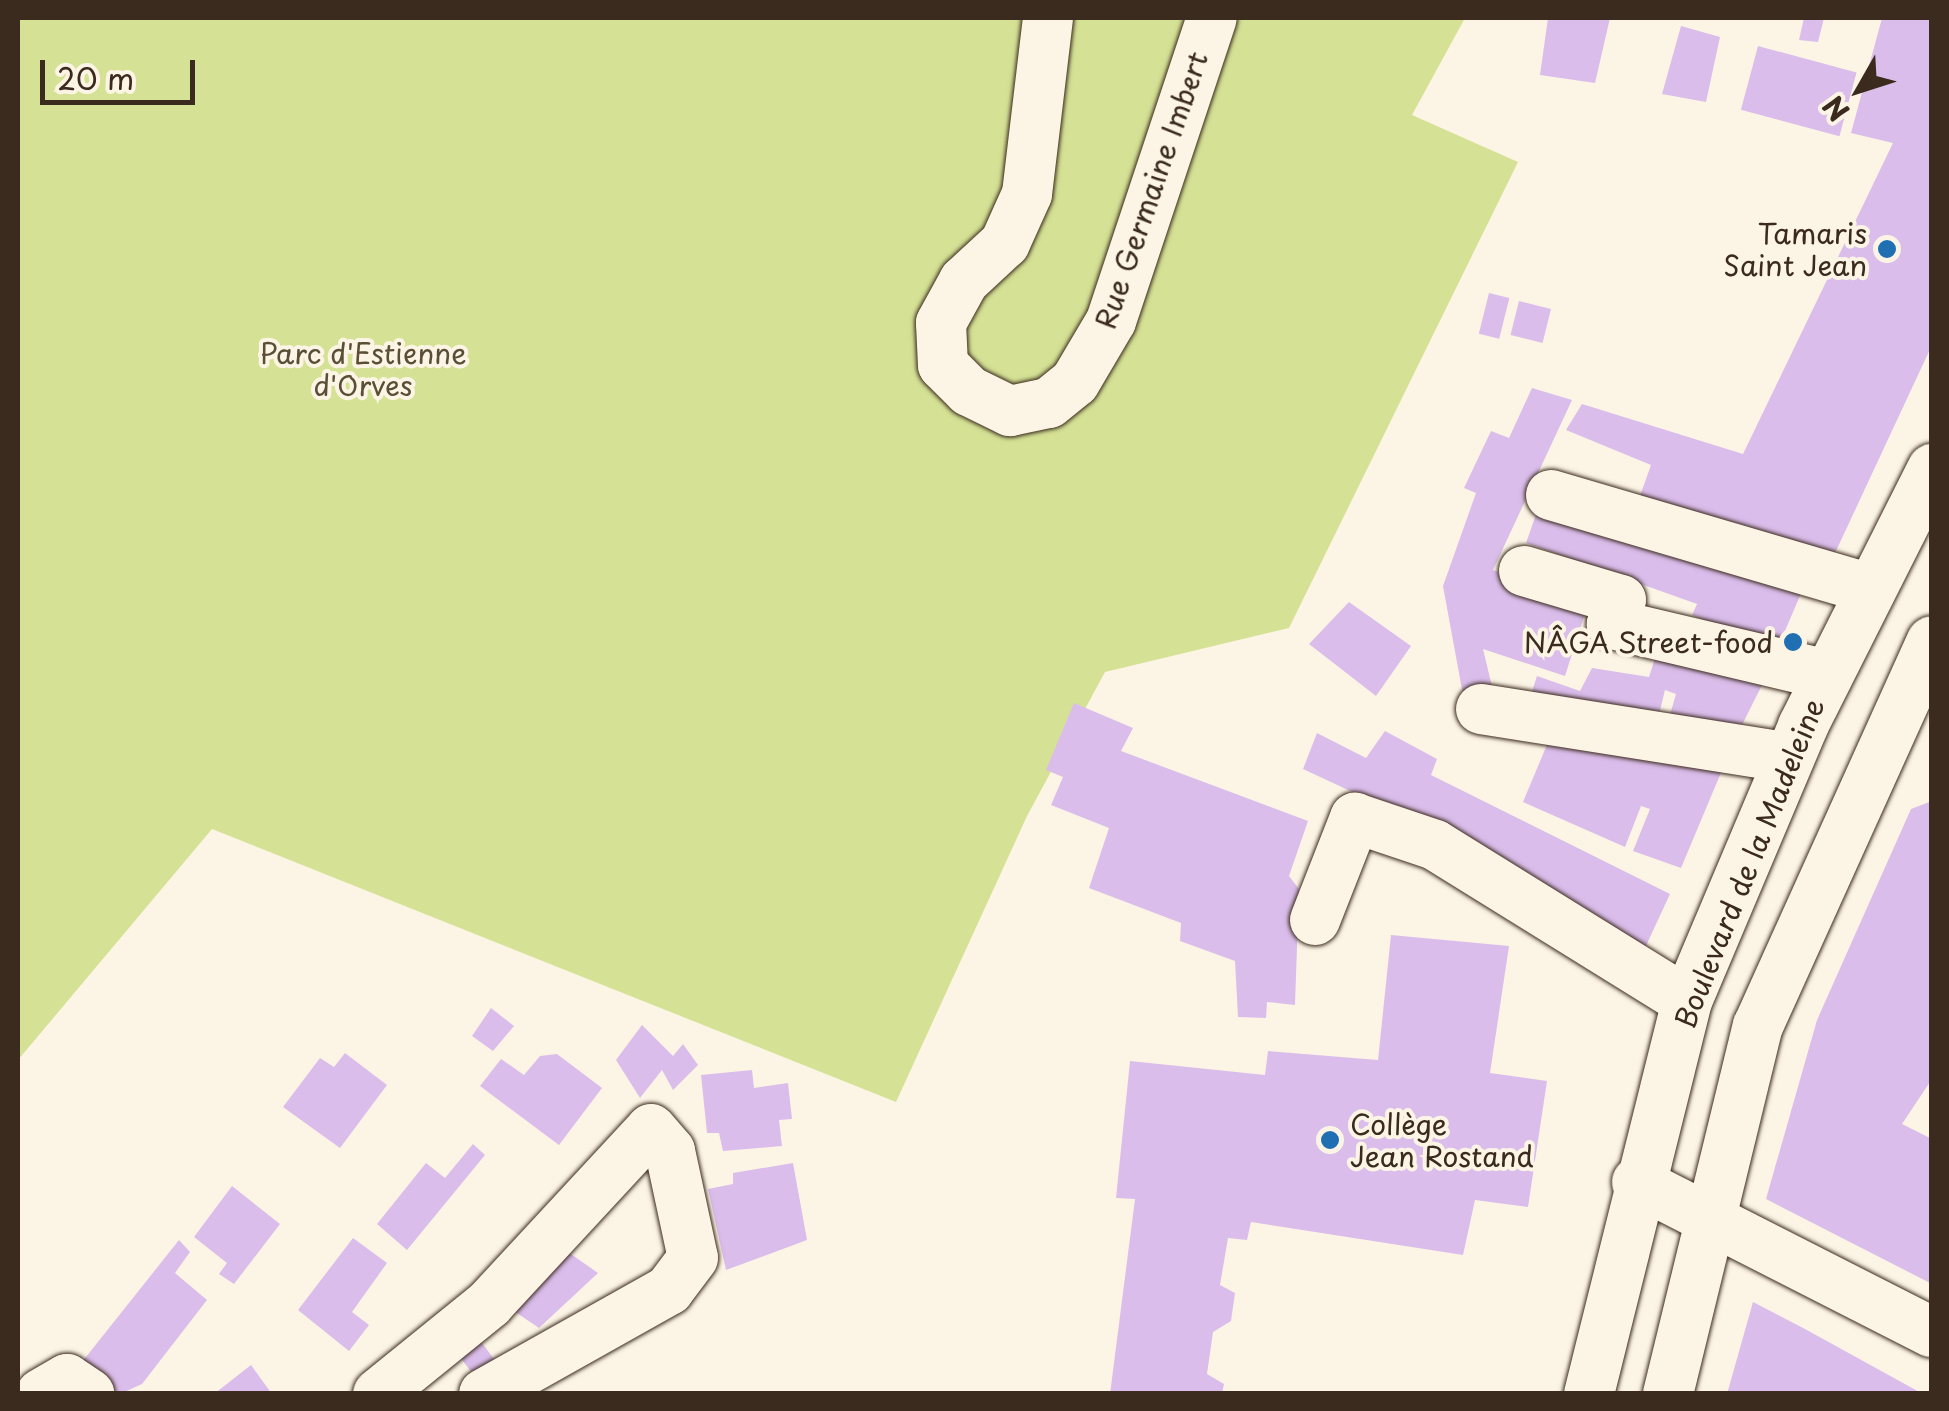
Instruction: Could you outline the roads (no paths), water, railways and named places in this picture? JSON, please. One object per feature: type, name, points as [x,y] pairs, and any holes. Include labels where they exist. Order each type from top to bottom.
[{"type":"street","name":"Rue Germaine Imbert","points":[[1048,18],[1045,95],[1028,194],[1005,242],[964,281],[941,323],[943,365],[969,391],[1010,411],[1048,402],[1075,382],[1110,321],[1212,18]]},
{"type":"street","name":"Boulevard de la Madeleine","points":[[1589,1394],[1636,1182],[1687,1001],[1789,758],[1932,469]]},
{"type":"street","points":[[1551,495],[1870,589]]},
{"type":"street","points":[[1524,571],[1621,600],[1612,624],[1828,675]]},
{"type":"street","points":[[1668,1394],[1758,1026],[1912,735],[1932,641]]},
{"type":"street","points":[[1481,709],[1789,758]]},
{"type":"street","points":[[1316,920],[1355,818],[1434,845],[1687,1001]]},
{"type":"street","points":[[378,1394],[489,1304],[651,1129],[670,1151],[693,1258],[670,1290],[484,1394]]},
{"type":"street","points":[[1636,1182],[1710,1212],[1932,1332]]},
{"type":"street","points":[[41,1394],[66,1378],[89,1394]]},
{"type":"place","name":"Tamaris Saint Jean","points":[[1887,249]]},
{"type":"place","name":"NÂGA Street-food","points":[[1793,642]]},
{"type":"place","name":"Collège Jean Rostand","points":[[1330,1140]]},
{"type":"park label","name":"Parc d'Estienne d'Orves","points":[[363,369]]}]
